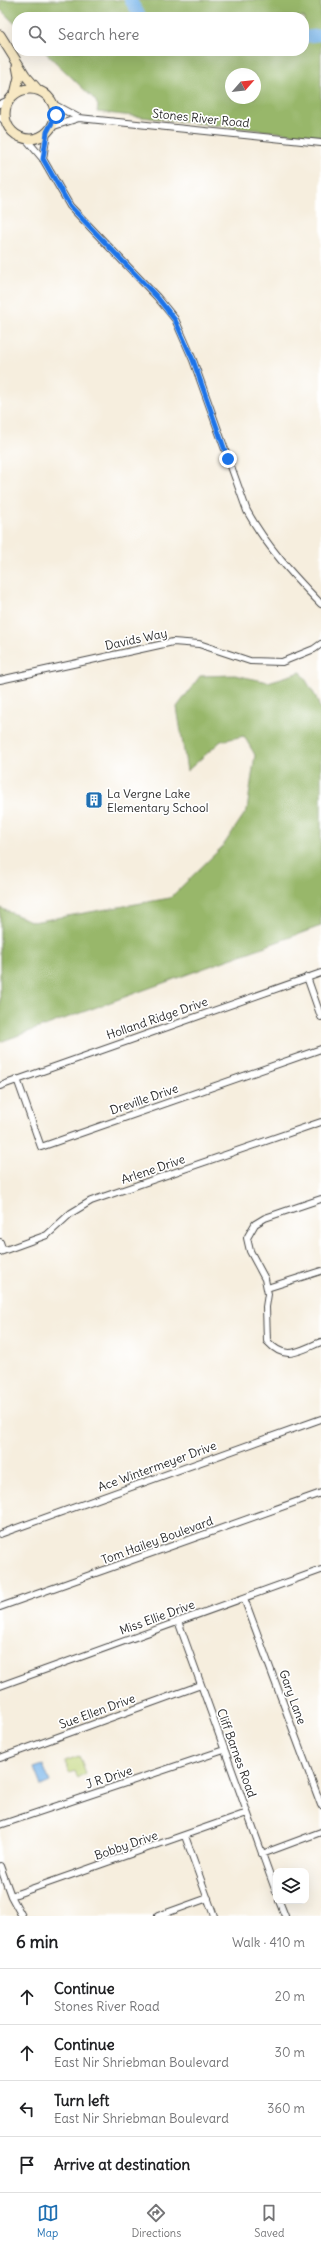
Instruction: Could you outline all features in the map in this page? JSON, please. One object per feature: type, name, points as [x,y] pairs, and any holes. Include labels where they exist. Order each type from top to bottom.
[{"type":"main road","name":"Stones River Road","points":[[0,34],[12,56]]},
{"type":"main road","name":"Stones River Road","points":[[12,56],[31,83],[47,95],[53,104]]},
{"type":"main road","points":[[16,63],[19,77],[8,99],[3,120],[13,133],[26,139]]},
{"type":"main road","points":[[8,99],[24,89],[39,90]]},
{"type":"main road","points":[[49,130],[56,115],[53,104]]},
{"type":"main road","name":"Stones River Road","points":[[26,139],[35,139],[49,130]]},
{"type":"street","name":"Stones River Road","points":[[53,104],[79,118],[321,143]]},
{"type":"street","name":"Stones River Road","points":[[49,130],[79,118]]},
{"type":"street","points":[[43,159],[49,130]]},
{"type":"street","points":[[26,139],[43,159],[70,206],[157,297],[175,320],[193,360],[247,511],[259,533],[278,558],[321,604]]},
{"type":"street","name":"Davids Way","points":[[0,680],[172,642],[199,644],[250,661],[282,662],[314,649],[321,644]]},
{"type":"street","name":"Holland Ridge Drive","points":[[0,1086],[321,972]]},
{"type":"street","points":[[307,977],[321,1017]]},
{"type":"street","name":"Dreville Drive","points":[[17,1079],[41,1147],[321,1049]]},
{"type":"street","name":"Arlene Drive","points":[[2,1252],[47,1235],[71,1213],[91,1201],[321,1122]]},
{"type":"street","points":[[321,1199],[260,1221],[255,1224],[246,1238],[250,1250],[265,1279],[267,1288],[267,1341],[276,1352],[288,1354],[321,1342]]},
{"type":"street","points":[[0,1242],[2,1252]]},
{"type":"street","points":[[267,1288],[321,1271]]},
{"type":"street","name":"Ace Wintermeyer Drive","points":[[0,1534],[321,1419]]},
{"type":"street","name":"Tom Hailey Boulevard","points":[[0,1607],[321,1493]]},
{"type":"street","name":"Miss Ellie Drive","points":[[0,1686],[321,1570]]},
{"type":"street","name":"Gary Lane","points":[[244,1598],[321,1805]]},
{"type":"street","name":"Cliff Barnes Road","points":[[178,1621],[273,1884]]},
{"type":"street","name":"Sue Ellen Drive","points":[[0,1758],[201,1685]]},
{"type":"street","name":"J R Drive","points":[[0,1825],[224,1750]]},
{"type":"street","name":"Bobby Drive","points":[[11,1896],[247,1813]]},
{"type":"street","points":[[262,1854],[321,1832]]},
{"type":"street","points":[[185,1836],[214,1916]]},
{"type":"street","points":[[0,1866],[11,1896],[22,1916]]},
{"type":"street","points":[[158,1916],[208,1898]]},
{"type":"street","points":[[280,1904],[285,1916]]},
{"type":"green space","points":[[0,0],[321,0],[321,137],[97,112],[98,106],[95,100],[49,56],[309,56],[309,12],[12,12],[12,21],[0,9]]},
{"type":"green space","points":[[301,672],[316,697],[321,711],[321,926],[0,1042],[0,908],[33,922],[170,898],[223,846],[247,810],[255,755],[244,736],[221,741],[187,771],[177,707],[200,676],[235,675],[268,682]]},
{"type":"green space","points":[[79,1756],[86,1774],[78,1779],[75,1771],[69,1773],[65,1761]]},
{"type":"water","points":[[43,1765],[50,1782],[41,1786],[34,1768]]},
{"type":"waterway","points":[[130,0],[138,12]]},
{"type":"waterway","points":[[309,36],[321,35]]},
{"type":"place","name":"La Vergne Lake Elementary School","points":[[94,800]]},
{"type":"route","points":[[56,115],[50,129],[47,132],[43,159],[70,206],[157,297],[175,320],[188,345],[228,459]]}]
